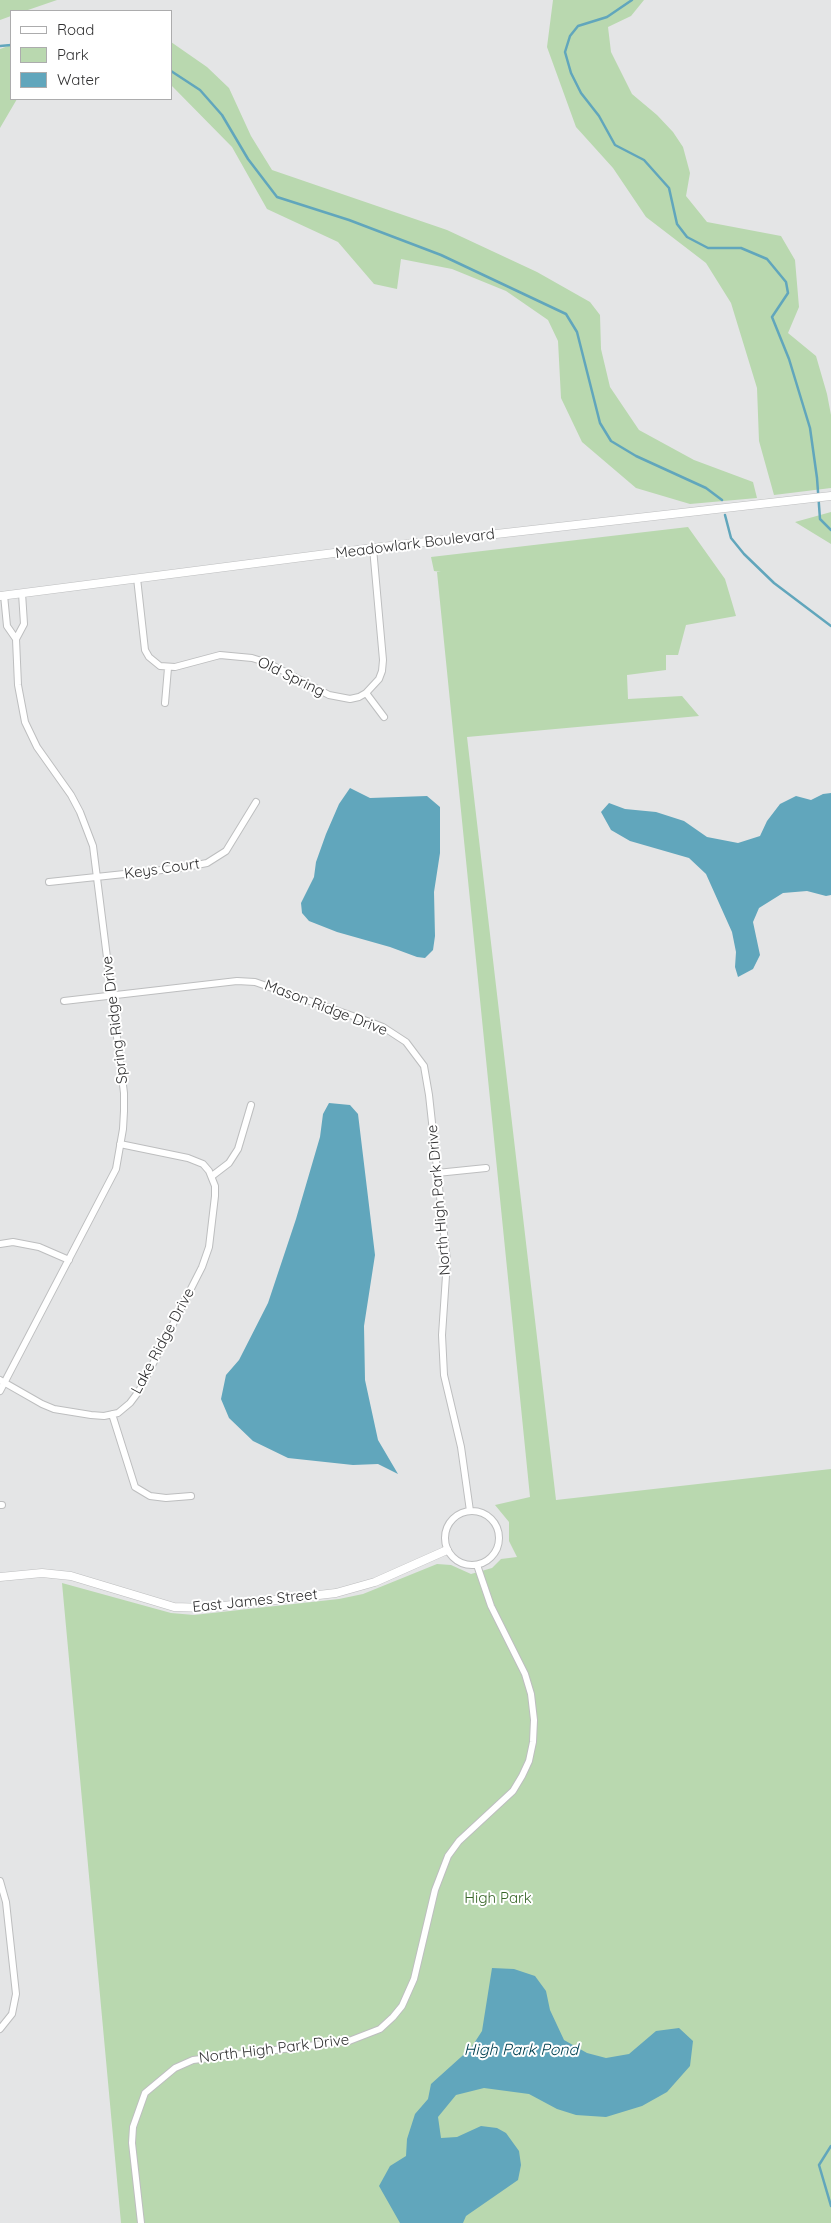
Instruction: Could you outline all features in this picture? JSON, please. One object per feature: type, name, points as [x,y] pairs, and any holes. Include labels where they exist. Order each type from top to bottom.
[{"type":"street","name":"Meadowlark Boulevard","points":[[2,596],[373,548],[829,496]]},
{"type":"street","points":[[373,548],[384,660],[379,679],[366,693],[384,717]]},
{"type":"street","points":[[137,578],[145,650],[156,664],[168,668],[165,703]]},
{"type":"street","name":"Spring Ridge Drive","points":[[0,1391],[2,1381],[69,1260],[116,1169],[123,1128],[124,1093],[93,846],[80,812],[71,795],[37,747],[25,722],[18,685],[16,639],[24,624],[22,593]]},
{"type":"street","name":"Spring Ridge Drive","points":[[2,596],[7,626],[16,639]]},
{"type":"street","name":"Old Spring","points":[[168,668],[206,658],[240,656],[268,663],[335,698],[359,698],[366,693]]},
{"type":"street","name":"Keys Court","points":[[48,882],[181,868],[207,863],[226,851],[256,802]]},
{"type":"street","name":"Mason Ridge Drive","points":[[64,1001],[237,981],[255,982],[370,1022],[406,1042]]},
{"type":"street","name":"North High Park Drive","points":[[406,1042],[424,1066],[425,1072],[447,1261],[442,1335],[444,1375],[461,1448],[470,1510]]},
{"type":"street","points":[[120,1144],[192,1159],[203,1164],[212,1176],[229,1163],[238,1149],[251,1105]]},
{"type":"street","points":[[437,1174],[486,1168]]},
{"type":"street","name":"Lake Ridge Drive","points":[[112,1414],[125,1408],[139,1391],[208,1254],[216,1196],[216,1186],[212,1176]]},
{"type":"street","points":[[0,1244],[13,1242],[39,1247],[69,1260]]},
{"type":"street","points":[[2,1381],[54,1409],[92,1415],[112,1414],[135,1487],[150,1496],[166,1498],[192,1496]]},
{"type":"street","points":[[470,1510],[480,1512],[492,1520],[500,1540],[496,1553],[477,1565],[460,1564],[447,1550],[444,1540],[448,1525],[460,1514],[470,1510]]},
{"type":"street","name":"East James Street","points":[[0,1577],[42,1573],[70,1576],[174,1608],[206,1608],[336,1593],[375,1582],[447,1550]]},
{"type":"street","name":"North High Park Drive","points":[[141,2223],[132,2135],[145,2093],[175,2068],[193,2060],[341,2042],[365,2036],[380,2029],[402,2006],[414,1979],[435,1890],[448,1856],[459,1841],[514,1790],[522,1776],[529,1761],[533,1742],[534,1720],[531,1694],[525,1674],[490,1606],[477,1565]]},
{"type":"street","points":[[0,1881],[6,1902],[16,1994],[16,2005],[8,2022],[0,2029]]},
{"type":"green space","points":[[0,0],[57,0],[28,10],[10,10],[10,16],[0,20]]},
{"type":"green space","points":[[553,0],[644,0],[631,16],[608,27],[611,52],[632,94],[657,115],[673,132],[683,147],[690,173],[686,196],[707,222],[781,236],[795,260],[799,307],[788,333],[816,356],[827,394],[831,415],[831,488],[774,495],[759,441],[757,388],[731,303],[706,263],[646,217],[613,168],[576,127],[547,47]]},
{"type":"green space","points":[[172,43],[207,67],[229,88],[251,136],[272,170],[447,230],[537,272],[590,302],[600,315],[601,349],[610,387],[639,430],[694,460],[753,482],[757,498],[690,504],[636,488],[582,442],[561,398],[558,341],[548,320],[506,291],[452,269],[401,259],[397,289],[374,284],[338,242],[267,209],[232,147],[172,86]]},
{"type":"green space","points":[[10,45],[10,100],[16,100],[0,128],[0,49]]},
{"type":"green space","points":[[831,512],[831,544],[795,522]]},
{"type":"green space","name":"High Park","points":[[688,527],[725,579],[736,616],[686,625],[678,655],[666,655],[666,670],[627,675],[628,699],[682,696],[699,716],[467,737],[556,1500],[831,1469],[831,2223],[121,2223],[62,1583],[171,1613],[194,1615],[339,1599],[363,1594],[437,1564],[451,1565],[471,1574],[492,1568],[501,1559],[517,1557],[509,1541],[509,1522],[495,1505],[530,1497],[437,572],[441,572],[434,571],[431,557]]},
{"type":"water","points":[[350,788],[370,798],[427,796],[440,807],[440,853],[434,892],[435,936],[433,950],[425,958],[337,932],[309,921],[302,913],[301,903],[314,877],[316,862],[326,834],[339,804]]},
{"type":"water","points":[[831,793],[831,895],[826,896],[807,891],[783,893],[759,908],[753,922],[760,955],[753,969],[738,977],[735,967],[736,952],[732,932],[706,874],[689,858],[630,841],[611,830],[601,812],[609,803],[625,809],[656,812],[684,821],[707,837],[738,843],[760,836],[767,821],[780,804],[796,796],[811,800],[823,794]]},
{"type":"water","points":[[329,1103],[350,1105],[358,1114],[375,1255],[364,1326],[365,1380],[378,1440],[398,1474],[378,1464],[353,1465],[288,1458],[253,1441],[229,1418],[221,1399],[226,1375],[239,1360],[268,1303],[296,1219],[320,1137],[323,1114]]},
{"type":"water","name":"High Park Pond","points":[[492,1968],[514,1969],[535,1976],[546,1991],[550,2010],[564,2040],[587,2053],[606,2058],[629,2054],[656,2031],[679,2028],[693,2041],[690,2066],[667,2092],[642,2106],[606,2117],[576,2115],[557,2109],[529,2094],[484,2088],[456,2095],[438,2117],[441,2138],[457,2137],[481,2126],[497,2128],[506,2133],[519,2151],[521,2165],[518,2180],[466,2216],[463,2223],[400,2223],[379,2186],[390,2166],[406,2156],[407,2139],[415,2114],[428,2099],[431,2084],[471,2048],[482,2031]]},
{"type":"waterway","points":[[632,0],[607,17],[578,26],[570,36],[565,52],[571,73],[581,93],[599,116],[615,145],[644,160],[669,188],[677,224],[687,237],[708,248],[741,248],[767,259],[786,282],[788,293],[772,317],[789,359],[810,428],[820,519],[831,530]]},
{"type":"waterway","points":[[0,46],[10,45]]},
{"type":"waterway","points":[[172,72],[200,90],[222,115],[248,159],[277,197],[349,220],[441,255],[566,314],[577,332],[600,423],[611,441],[636,456],[706,488],[722,500]]},
{"type":"waterway","points":[[725,515],[731,538],[744,554],[774,583],[831,626]]},
{"type":"waterway","points":[[831,2146],[819,2165],[831,2206]]}]
